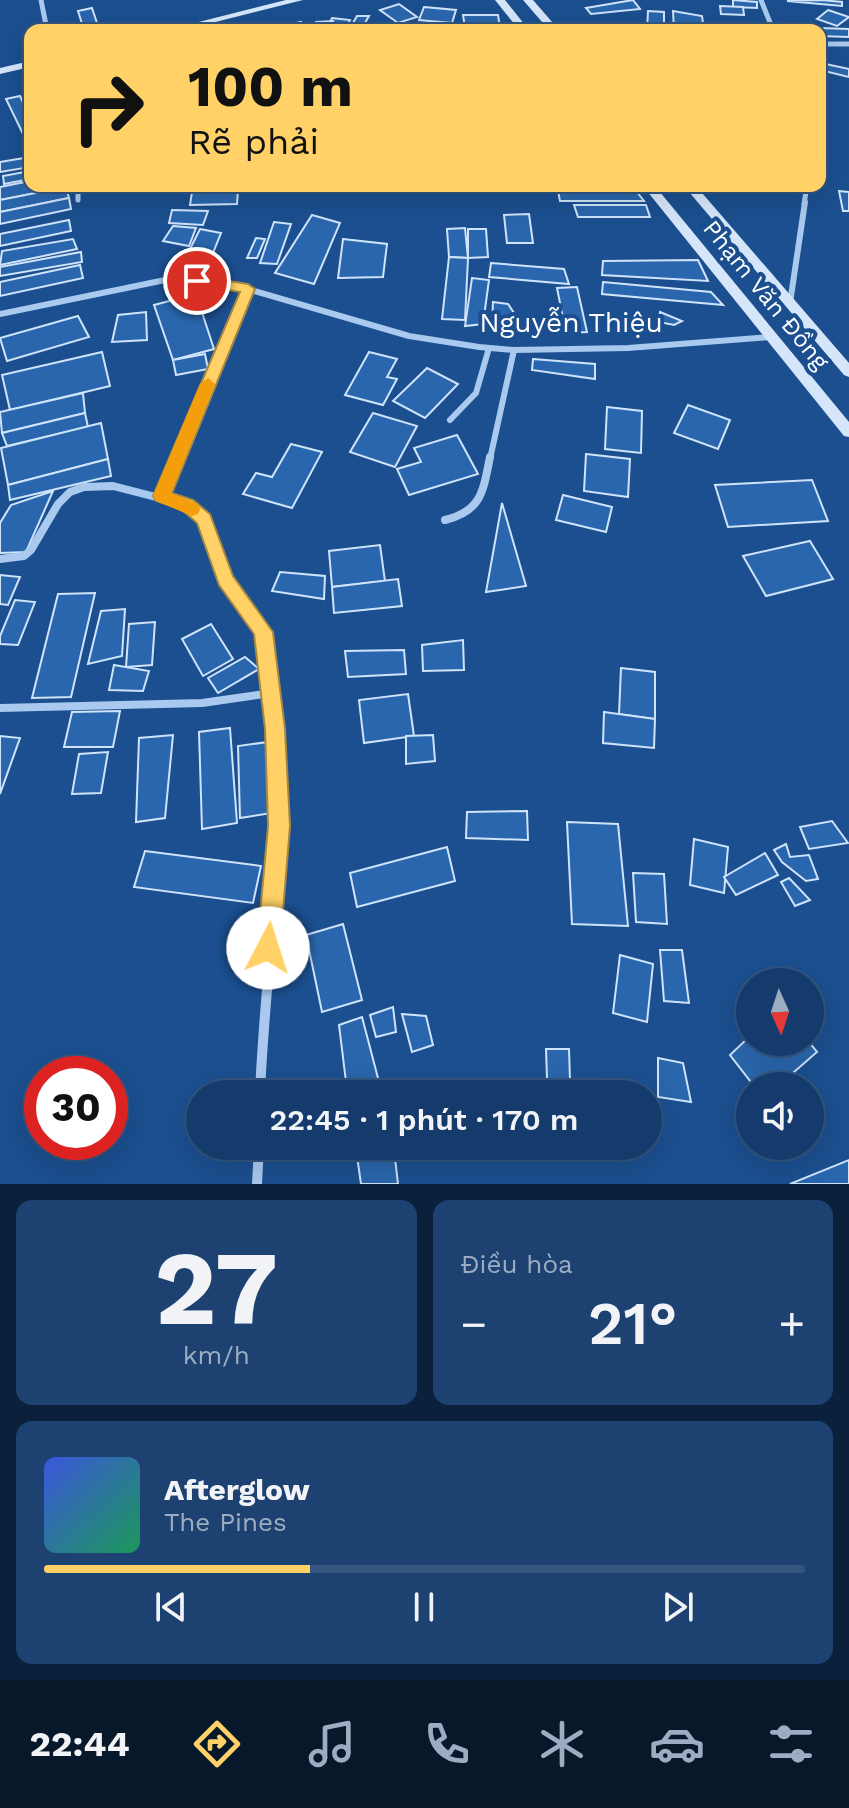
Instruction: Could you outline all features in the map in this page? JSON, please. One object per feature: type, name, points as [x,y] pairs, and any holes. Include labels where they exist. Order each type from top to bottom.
[{"type":"street","points":[[41,0],[46,24]]},
{"type":"street","points":[[197,24],[298,0]]},
{"type":"street","points":[[500,0],[519,24]]},
{"type":"street","points":[[528,0],[549,24]]},
{"type":"street","points":[[761,0],[771,24]]},
{"type":"street","points":[[826,44],[849,44]]},
{"type":"street","points":[[0,71],[24,65]]},
{"type":"street","points":[[78,192],[78,200]]},
{"type":"street","name":"Phạm Văn Đồng","points":[[654,192],[849,432]]},
{"type":"street","name":"Phạm Văn Đồng","points":[[695,192],[849,372]]},
{"type":"street","points":[[790,303],[806,192]]},
{"type":"street","name":"Nguyễn Thiệu","points":[[0,314],[170,279],[248,289],[409,336],[489,348],[628,348],[770,337]]},
{"type":"street","points":[[162,496],[248,289]]},
{"type":"street","points":[[450,420],[476,393],[489,348]]},
{"type":"street","points":[[445,520],[465,515],[477,503],[514,350]]},
{"type":"street","points":[[0,559],[24,556],[31,550],[58,504],[70,492],[84,487],[113,486],[162,496],[187,505],[204,519],[225,580],[263,632],[271,693],[279,826],[263,1009],[260,1080]]},
{"type":"street","points":[[0,708],[202,703],[271,693]]},
{"type":"street","points":[[257,1184],[258,1160]]},
{"type":"building","points":[[633,0],[640,9],[591,14],[586,8]]},
{"type":"building","points":[[733,0],[757,2],[757,8],[733,7]]},
{"type":"building","points":[[787,1],[842,2],[842,6]]},
{"type":"building","points":[[399,4],[417,17],[398,23],[380,10]]},
{"type":"building","points":[[720,6],[743,7],[744,15],[721,14]]},
{"type":"building","points":[[424,7],[456,10],[452,23],[419,20]]},
{"type":"building","points":[[92,8],[97,24],[82,24],[78,11]]},
{"type":"building","points":[[828,10],[849,17],[837,26],[817,19]]},
{"type":"building","points":[[648,11],[664,12],[664,24],[647,24]]},
{"type":"building","points":[[673,11],[702,16],[703,24],[674,24]]},
{"type":"building","points":[[463,15],[498,15],[500,24],[464,24]]},
{"type":"building","points":[[357,16],[369,16],[364,24],[352,24]]},
{"type":"building","points":[[332,18],[350,20],[348,24],[329,24]]},
{"type":"building","points":[[333,21],[331,24],[316,22]]},
{"type":"building","points":[[826,28],[849,29],[849,37],[826,36]]},
{"type":"building","points":[[826,64],[849,69],[849,77],[826,71]]},
{"type":"building","points":[[20,96],[24,104],[24,136],[6,99]]},
{"type":"building","points":[[24,158],[24,168],[0,172],[0,162]]},
{"type":"building","points":[[24,172],[24,180],[4,184],[3,176]]},
{"type":"building","points":[[24,182],[24,192],[41,192],[0,200],[0,187]]},
{"type":"building","points":[[839,191],[849,192],[849,211],[843,211]]},
{"type":"building","points":[[41,192],[67,192],[69,198],[0,212],[0,200]]},
{"type":"building","points":[[192,192],[238,192],[237,204],[190,205]]},
{"type":"building","points":[[558,192],[637,192],[644,201],[560,201]]},
{"type":"building","points":[[69,198],[71,209],[0,224],[0,212]]},
{"type":"building","points":[[574,205],[646,205],[650,217],[578,217]]},
{"type":"building","points":[[172,210],[208,211],[203,225],[169,223]]},
{"type":"building","points":[[529,214],[533,243],[507,243],[504,215]]},
{"type":"building","points":[[312,215],[340,223],[314,284],[275,273]]},
{"type":"building","points":[[69,220],[71,231],[0,246],[0,234]]},
{"type":"building","points":[[274,222],[291,224],[277,264],[260,263]]},
{"type":"building","points":[[173,226],[196,228],[189,246],[163,241]]},
{"type":"building","points":[[465,228],[468,258],[449,257],[447,229]]},
{"type":"building","points":[[200,229],[221,233],[213,253],[189,251]]},
{"type":"building","points":[[468,229],[486,229],[488,257],[468,258]]},
{"type":"building","points":[[256,238],[265,239],[257,258],[247,258]]},
{"type":"building","points":[[73,239],[77,249],[0,265],[2,251]]},
{"type":"building","points":[[343,239],[387,244],[383,277],[338,278]]},
{"type":"building","points":[[81,252],[82,262],[0,276],[0,267]]},
{"type":"building","points":[[449,257],[468,258],[465,320],[442,319]]},
{"type":"building","points":[[698,260],[708,281],[602,275],[603,261]]},
{"type":"building","points":[[491,263],[564,269],[569,284],[489,277]]},
{"type":"building","points":[[80,265],[83,278],[0,296],[0,282]]},
{"type":"building","points":[[472,278],[489,280],[483,324],[465,326]]},
{"type":"building","points":[[603,282],[711,292],[723,305],[602,294]]},
{"type":"building","points":[[577,287],[587,332],[566,333],[557,288]]},
{"type":"building","points":[[196,294],[214,349],[173,360],[154,305]]},
{"type":"building","points":[[493,302],[508,304],[522,325],[492,325]]},
{"type":"building","points":[[146,312],[147,340],[112,342],[118,315]]},
{"type":"building","points":[[660,312],[682,321],[674,325],[659,322]]},
{"type":"building","points":[[78,316],[89,337],[7,361],[0,338]]},
{"type":"building","points":[[102,352],[110,386],[10,410],[2,375]]},
{"type":"building","points":[[369,352],[397,359],[387,377],[397,379],[383,405],[345,395]]},
{"type":"building","points":[[205,354],[208,369],[176,375],[173,360]]},
{"type":"building","points":[[533,359],[595,364],[595,379],[532,370]]},
{"type":"building","points":[[427,368],[458,384],[425,418],[393,401]]},
{"type":"building","points":[[83,393],[85,413],[2,433],[0,412]]},
{"type":"building","points":[[688,405],[730,420],[718,449],[674,433]]},
{"type":"building","points":[[607,407],[642,411],[641,453],[605,449]]},
{"type":"building","points":[[85,413],[88,427],[7,446],[2,433]]},
{"type":"building","points":[[373,413],[417,426],[395,467],[350,452]]},
{"type":"building","points":[[101,423],[108,459],[8,485],[1,448]]},
{"type":"building","points":[[457,435],[478,474],[409,495],[397,469],[421,462],[414,448]]},
{"type":"building","points":[[291,444],[322,452],[292,508],[243,494],[256,473],[272,477]]},
{"type":"building","points":[[586,454],[630,459],[628,497],[584,491]]},
{"type":"building","points":[[108,459],[111,476],[10,500],[8,485]]},
{"type":"building","points":[[812,480],[828,521],[728,527],[715,485]]},
{"type":"building","points":[[53,491],[26,552],[0,553],[0,523],[11,505]]},
{"type":"building","points":[[563,495],[612,507],[606,532],[556,520]]},
{"type":"building","points":[[502,503],[526,586],[486,592]]},
{"type":"building","points":[[810,541],[833,579],[766,596],[743,556]]},
{"type":"building","points":[[380,545],[385,581],[332,587],[329,551]]},
{"type":"building","points":[[280,572],[325,576],[324,599],[272,591]]},
{"type":"building","points":[[0,575],[20,577],[8,605],[0,604]]},
{"type":"building","points":[[398,579],[402,606],[334,613],[332,587]]},
{"type":"building","points":[[95,593],[71,697],[32,698],[58,594]]},
{"type":"building","points":[[15,600],[35,602],[18,645],[0,644],[0,636]]},
{"type":"building","points":[[125,609],[122,656],[88,664],[101,611]]},
{"type":"building","points":[[155,622],[152,665],[126,667],[129,624]]},
{"type":"building","points":[[211,624],[233,659],[203,676],[182,639]]},
{"type":"building","points":[[463,640],[464,670],[423,671],[422,645]]},
{"type":"building","points":[[404,650],[406,674],[348,677],[345,651]]},
{"type":"building","points":[[245,657],[259,669],[218,693],[208,678]]},
{"type":"building","points":[[114,665],[149,671],[143,691],[109,690]]},
{"type":"building","points":[[621,668],[655,672],[655,719],[619,714]]},
{"type":"building","points":[[408,694],[414,736],[364,743],[359,700]]},
{"type":"building","points":[[120,711],[113,747],[64,747],[72,712]]},
{"type":"building","points":[[604,712],[655,719],[654,748],[603,743]]},
{"type":"building","points":[[230,728],[237,823],[202,829],[199,732]]},
{"type":"building","points":[[173,735],[165,818],[136,822],[139,738]]},
{"type":"building","points":[[433,735],[435,761],[406,764],[406,736]]},
{"type":"building","points":[[0,736],[20,738],[0,794]]},
{"type":"building","points":[[268,742],[272,813],[240,818],[238,746]]},
{"type":"building","points":[[108,752],[101,793],[72,794],[79,754]]},
{"type":"building","points":[[527,811],[528,840],[466,838],[467,812]]},
{"type":"building","points":[[832,821],[848,843],[809,849],[800,827]]},
{"type":"building","points":[[567,822],[618,824],[628,926],[572,924]]},
{"type":"building","points":[[694,839],[728,847],[724,893],[690,885]]},
{"type":"building","points":[[786,844],[790,857],[809,855],[818,879],[806,881],[782,862],[774,850]]},
{"type":"building","points":[[447,847],[455,881],[357,907],[350,873]]},
{"type":"building","points":[[145,851],[261,866],[253,903],[134,887]]},
{"type":"building","points":[[765,853],[778,875],[736,895],[724,877]]},
{"type":"building","points":[[633,873],[664,874],[667,924],[636,922]]},
{"type":"building","points":[[789,878],[810,900],[795,906],[781,882]]},
{"type":"building","points":[[343,924],[362,1000],[322,1012],[306,935]]},
{"type":"building","points":[[660,950],[682,950],[689,1003],[664,1001]]},
{"type":"building","points":[[620,955],[653,964],[647,1022],[613,1013]]},
{"type":"building","points":[[393,1007],[396,1032],[376,1037],[370,1015]]},
{"type":"building","points":[[402,1014],[426,1016],[433,1045],[412,1052]]},
{"type":"building","points":[[362,1017],[378,1080],[346,1080],[339,1025]]},
{"type":"building","points":[[546,1049],[569,1049],[570,1080],[547,1079]]},
{"type":"building","points":[[736,1049],[736,1056],[812,1056],[794,1072],[743,1072],[730,1055]]},
{"type":"building","points":[[658,1058],[683,1063],[691,1102],[662,1098],[662,1080],[658,1080]]},
{"type":"building","points":[[358,1160],[395,1160],[398,1184],[361,1184]]},
{"type":"building","points":[[849,1160],[849,1184],[790,1184]]},
{"type":"slow traffic","points":[[192,509],[162,496],[208,384]]},
{"type":"route","points":[[197,281],[248,289],[162,496],[187,505],[204,519],[225,580],[263,632],[275,729],[279,826],[268,948]]}]
